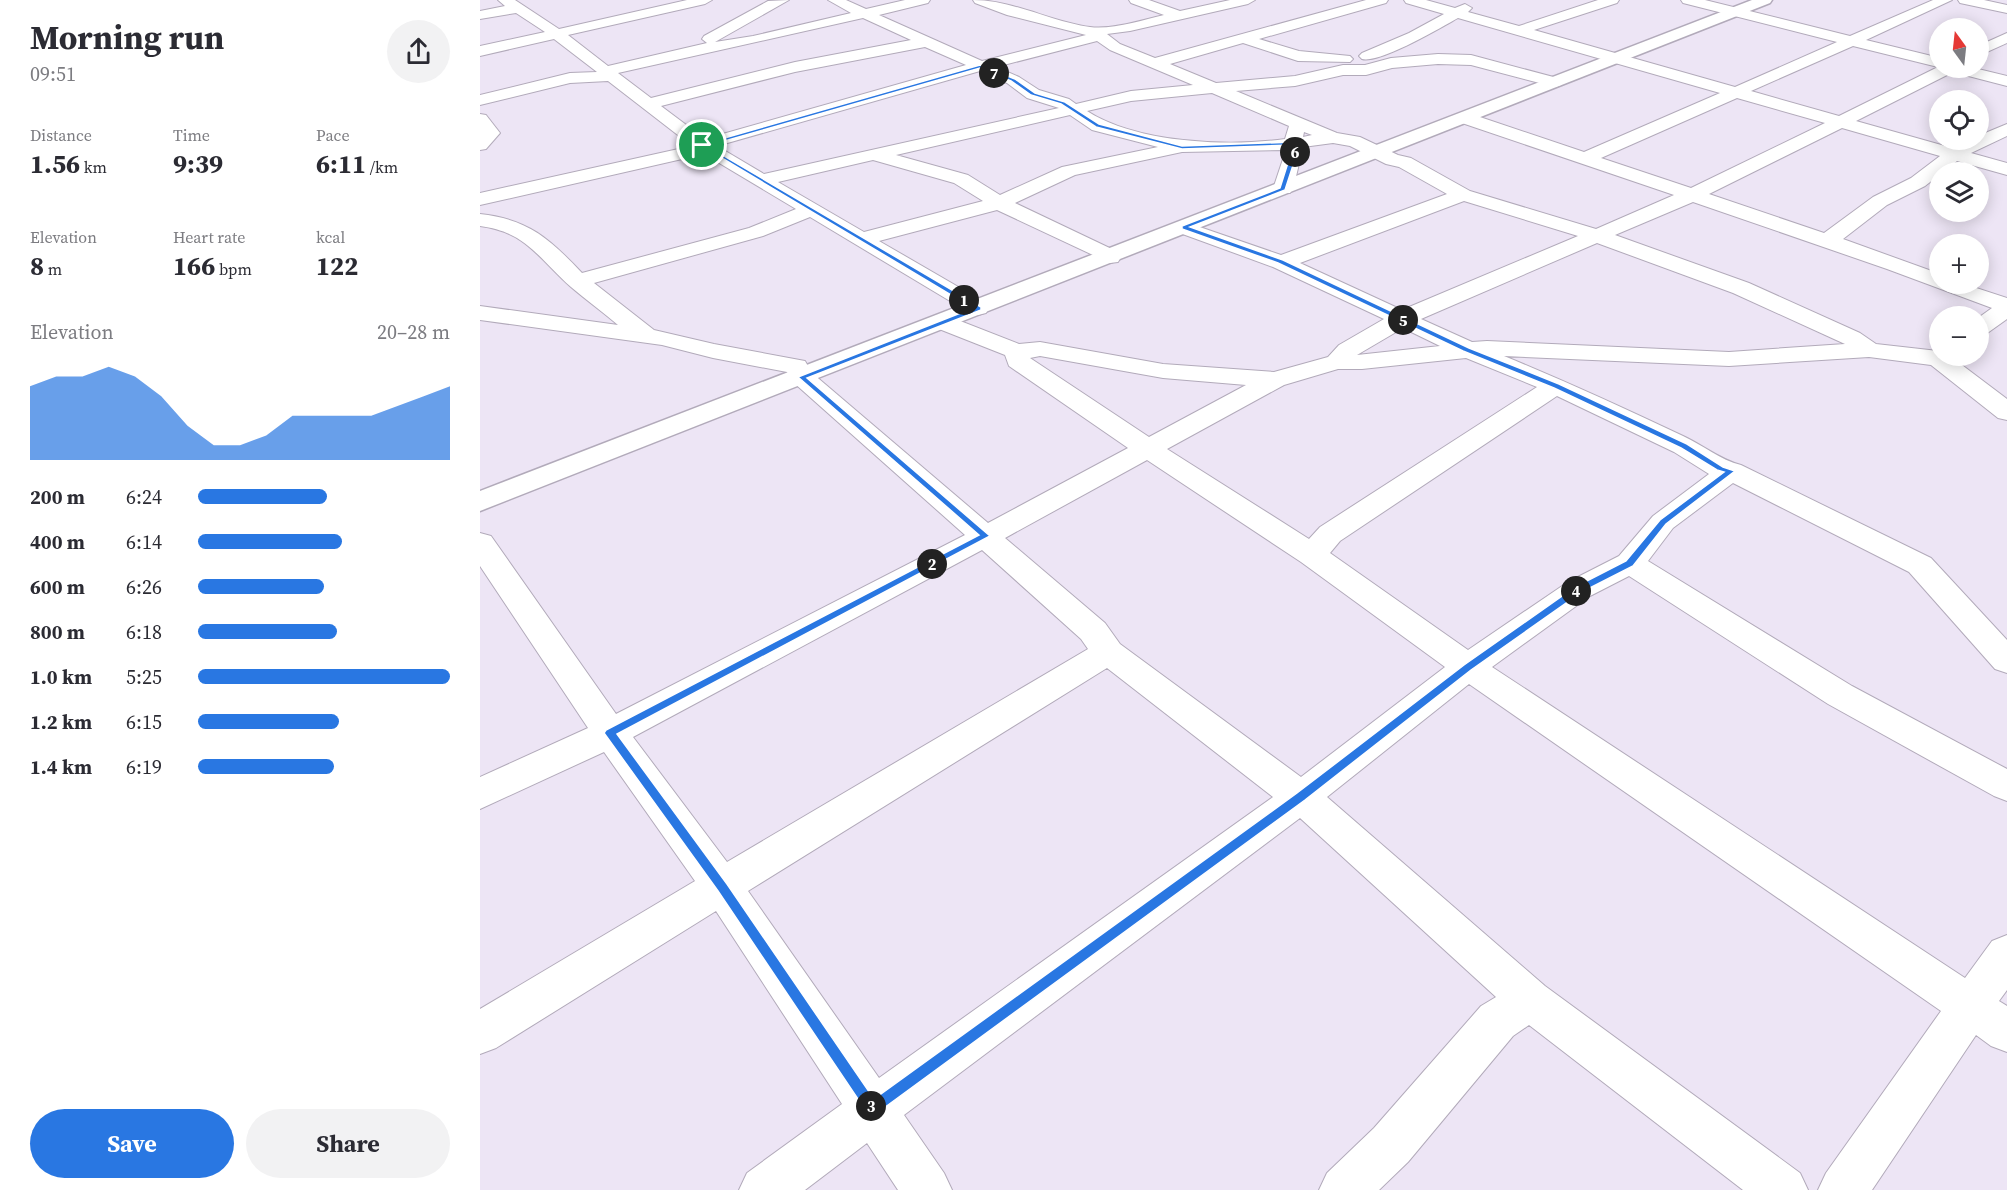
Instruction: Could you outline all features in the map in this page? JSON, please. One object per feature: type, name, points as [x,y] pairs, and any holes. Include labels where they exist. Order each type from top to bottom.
[{"type":"main road","points":[[480,502],[1765,0]]},
{"type":"street","points":[[480,51],[555,32],[705,0]]},
{"type":"street","points":[[692,50],[768,5],[782,0]]},
{"type":"street","points":[[835,0],[1013,80],[1033,94],[1063,103],[1098,126],[1182,147]]},
{"type":"street","points":[[480,99],[570,78],[609,74],[692,50],[753,40],[923,0]]},
{"type":"street","points":[[980,0],[1012,12],[1092,32],[1130,27],[1248,0]]},
{"type":"street","points":[[1136,0],[1177,15]]},
{"type":"street","points":[[1156,63],[1381,0]]},
{"type":"street","points":[[1411,0],[2007,169]]},
{"type":"street","points":[[1521,30],[1612,0]]},
{"type":"street","points":[[1688,0],[1929,60]]},
{"type":"street","points":[[1586,158],[1945,0]]},
{"type":"street","points":[[1965,0],[2007,9]]},
{"type":"street","points":[[1343,70],[1360,59],[1414,36],[1479,3]]},
{"type":"street","points":[[480,15],[511,4],[555,32],[704,146],[978,308]]},
{"type":"street","points":[[1209,27],[1298,56],[1391,63]]},
{"type":"street","points":[[480,199],[704,146],[980,66],[1099,36],[1115,46],[1212,88],[1289,118],[1297,135],[1295,150],[1283,189]]},
{"type":"street","points":[[1989,46],[2007,37]]},
{"type":"street","points":[[648,104],[795,66],[927,42]]},
{"type":"street","points":[[761,180],[1131,96],[1295,81],[1343,70],[1366,70],[1391,63],[1438,59],[1471,60],[1555,82]]},
{"type":"street","points":[[1989,76],[2007,81]]},
{"type":"street","points":[[1337,362],[1348,350],[1402,319],[1692,195],[1929,78]]},
{"type":"street","points":[[1465,118],[1895,264],[1929,278]]},
{"type":"street","points":[[480,119],[491,133],[480,145]]},
{"type":"street","points":[[1827,241],[1880,201],[1918,182],[1954,154],[2007,129]]},
{"type":"street","points":[[861,239],[999,203],[1069,171],[1182,147],[1297,135],[1333,138],[1354,141],[1393,160],[1404,162],[1463,195],[1595,235],[1741,288],[1852,338],[1869,350]]},
{"type":"street","points":[[874,155],[961,179],[999,203],[1110,257]]},
{"type":"street","points":[[1281,262],[1463,195]]},
{"type":"street","points":[[577,281],[756,232],[811,210]]},
{"type":"street","points":[[480,220],[498,220],[524,230],[540,241],[577,281],[647,336]]},
{"type":"street","points":[[1184,228],[1281,262],[1466,349],[1556,386],[1684,446],[1720,469],[1731,471],[1920,565],[2007,662]]},
{"type":"street","points":[[1895,264],[1909,260],[1929,259]]},
{"type":"street","points":[[1971,294],[2007,307]]},
{"type":"street","points":[[1989,321],[2007,307]]},
{"type":"street","points":[[480,313],[647,336],[796,366],[802,377],[1093,631],[1108,652],[1301,797],[1530,1000],[1783,1190]]},
{"type":"street","points":[[942,322],[1017,351],[1040,349],[1163,371],[1275,380]]},
{"type":"street","points":[[480,794],[610,733],[986,536],[1275,380],[1337,362],[1362,362],[1487,348],[1729,359],[1869,350],[1896,355],[1929,356]]},
{"type":"street","points":[[1017,351],[1018,361],[1148,449],[1312,555],[1468,668],[2007,1031]]},
{"type":"street","points":[[1951,366],[2007,412]]},
{"type":"street","points":[[1312,555],[1330,534],[1556,386]]},
{"type":"street","points":[[764,1190],[1301,797],[1468,668],[1579,589],[1630,563],[1663,522],[1731,471]]},
{"type":"street","points":[[480,543],[610,733],[723,888],[927,1190]]},
{"type":"street","points":[[1630,563],[1840,695],[2007,786]]},
{"type":"street","points":[[480,1033],[723,888],[1108,652]]},
{"type":"street","points":[[1843,1190],[2007,954]]},
{"type":"street","points":[[1344,1190],[1391,1144],[1497,1021],[1530,1000]]},
{"type":"route","points":[[980,66],[1013,80],[1033,94],[1063,103],[1098,126],[1182,147],[1273,146],[1293,143],[1295,150],[1283,189],[1184,228],[1281,262],[1466,349],[1556,386],[1684,446],[1720,469],[1731,471],[1663,522],[1630,563],[1579,589],[1468,668],[1301,797],[873,1109],[723,888],[610,733],[986,536],[802,377],[978,308],[702,145],[980,66]]}]
